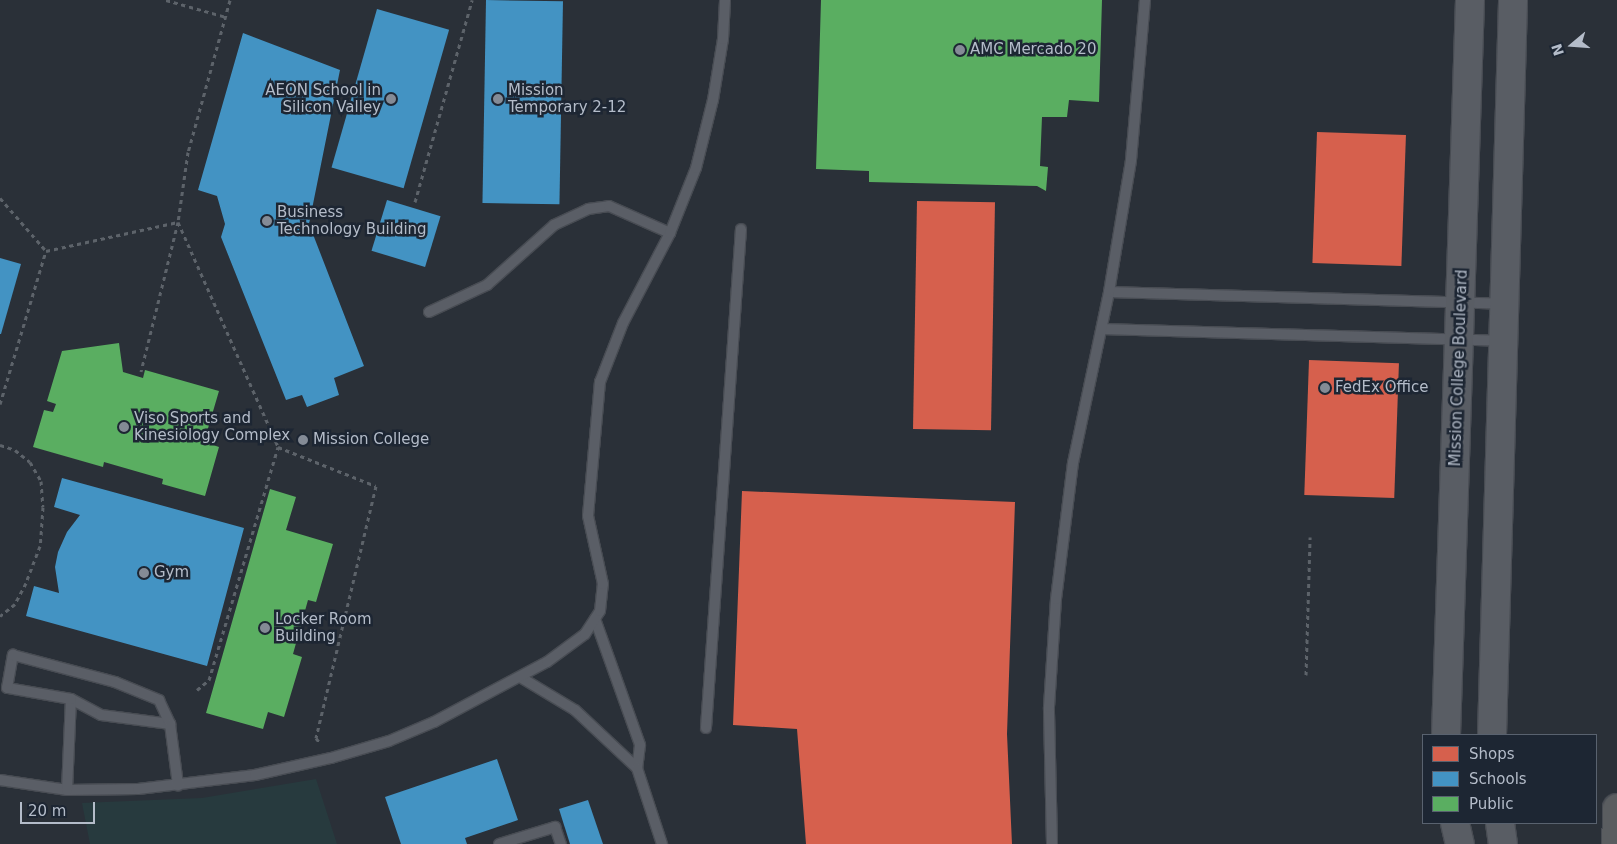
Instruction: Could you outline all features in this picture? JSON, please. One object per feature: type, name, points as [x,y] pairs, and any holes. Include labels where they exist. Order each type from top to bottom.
[{"type":"highway","points":[[1616,844],[1617,808]]},
{"type":"street","name":"Mission College Boulevard","points":[[1446,734],[1470,0]]},
{"type":"street","points":[[1492,734],[1513,0]]},
{"type":"street","points":[[1455,824],[1460,844]]},
{"type":"street","points":[[1500,824],[1503,844]]},
{"type":"lane","points":[[0,780],[67,790],[178,786],[255,775],[331,758],[389,741],[425,726],[520,677],[585,634],[600,611],[602,584],[588,516],[600,382],[623,323],[670,233],[696,168],[713,100],[723,39],[725,0]]},
{"type":"lane","points":[[1052,844],[1049,707],[1056,599],[1073,463],[1102,329],[1131,160],[1145,0]]},
{"type":"lane","points":[[429,312],[487,284],[554,225],[588,209],[609,206],[670,233]]},
{"type":"lane","points":[[706,728],[741,229]]},
{"type":"lane","points":[[1109,292],[1505,304]]},
{"type":"lane","points":[[1102,329],[1504,341]]},
{"type":"lane","points":[[595,619],[640,745],[637,768],[662,844]]},
{"type":"lane","points":[[170,724],[102,715],[70,699],[6,688],[13,655],[115,682],[159,700],[170,724],[178,786]]},
{"type":"lane","points":[[520,677],[575,710],[637,768]]},
{"type":"lane","points":[[67,790],[70,699]]},
{"type":"lane","points":[[499,844],[555,827],[561,844]]},
{"type":"path","points":[[166,0],[226,17]]},
{"type":"path","points":[[140,372],[178,222],[188,152],[230,0]]},
{"type":"path","points":[[415,202],[472,0]]},
{"type":"path","points":[[0,198],[46,251]]},
{"type":"path","points":[[46,251],[178,222]]},
{"type":"path","points":[[178,222],[278,447],[209,680],[197,690]]},
{"type":"path","points":[[0,404],[46,251]]},
{"type":"path","points":[[0,445],[15,450],[30,462],[41,481],[43,508],[40,546],[26,583],[15,604],[0,616]]},
{"type":"path","points":[[278,447],[376,486],[316,738],[331,758]]},
{"type":"path","points":[[1306,675],[1310,537]]},
{"type":"green space","points":[[316,779],[337,844],[90,844],[82,803],[202,798]]},
{"type":"building: Shops","points":[[1317,132],[1406,135],[1401,266],[1312,263]]},
{"type":"building: Shops","points":[[917,201],[995,202],[991,430],[913,429]]},
{"type":"building: Shops","points":[[1309,360],[1399,363],[1394,498],[1304,495]]},
{"type":"building: Shops","points":[[742,491],[1015,502],[1007,734],[1012,844],[806,844],[797,729],[733,725]]},
{"type":"building: Schools","name":"Mission Temporary 2-12","points":[[486,0],[563,1],[559,204],[482,203]]},
{"type":"building: Schools","name":"AEON School in Silicon Valley","points":[[377,9],[449,30],[404,188],[332,168]]},
{"type":"building: Schools","name":"Business Technology Building","points":[[243,33],[340,70],[309,224],[364,366],[334,378],[339,395],[307,407],[302,395],[286,400],[221,237],[225,224],[217,196],[198,190]]},
{"type":"building: Schools","points":[[387,200],[441,216],[425,267],[372,251]]},
{"type":"building: Schools","points":[[0,258],[21,264],[1,334],[0,334]]},
{"type":"building: Schools","name":"Gym","points":[[62,478],[244,528],[207,666],[26,616],[34,586],[59,593],[55,567],[58,552],[67,532],[80,515],[54,507]]},
{"type":"building: Schools","points":[[497,759],[518,820],[465,838],[467,844],[401,844],[385,797]]},
{"type":"building: Schools","points":[[588,800],[603,844],[570,844],[559,809]]},
{"type":"building: Public","name":"AMC Mercado 20","points":[[821,0],[1102,0],[1099,102],[1069,100],[1067,117],[1042,117],[1040,166],[1048,167],[1046,191],[1037,186],[869,182],[869,171],[816,169]]},
{"type":"building: Public","name":"Viso Sports and Kinesiology Complex","points":[[119,343],[123,372],[143,378],[145,370],[219,391],[204,442],[219,447],[205,496],[162,484],[163,479],[104,462],[103,467],[33,447],[44,410],[53,412],[56,404],[47,401],[62,351]]},
{"type":"building: Public","name":"Locker Room Building","points":[[270,489],[296,497],[286,530],[333,544],[316,602],[308,600],[293,654],[302,657],[284,717],[268,712],[263,729],[206,713]]},
{"type":"place","name":"AMC Mercado 20","points":[[960,50]]},
{"type":"place","name":"AEON School in Silicon Valley","points":[[391,99]]},
{"type":"place","name":"Mission Temporary 2-12","points":[[498,99]]},
{"type":"place","name":"Business Technology Building","points":[[267,221]]},
{"type":"place","name":"FedEx Office","points":[[1325,388]]},
{"type":"place","name":"Viso Sports and Kinesiology Complex","points":[[124,427]]},
{"type":"place","name":"Mission College","points":[[303,440]]},
{"type":"place","name":"Gym","points":[[144,573]]},
{"type":"place","name":"Locker Room Building","points":[[265,628]]}]
